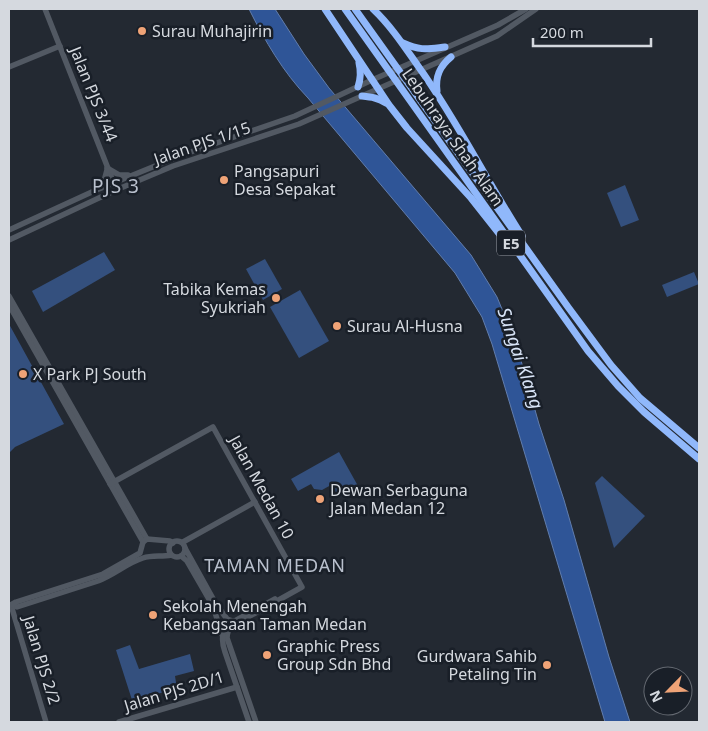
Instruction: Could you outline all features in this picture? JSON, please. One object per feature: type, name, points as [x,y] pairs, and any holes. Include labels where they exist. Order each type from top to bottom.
[{"type":"highway","points":[[325,9],[358,60],[407,128],[471,198],[539,282]]},
{"type":"highway","name":"Lebuhraya Shah Alam","points":[[345,9],[588,351],[618,386],[644,412],[699,459]]},
{"type":"highway","name":"Lebuhraya Shah Alam","points":[[355,9],[611,365],[640,398],[699,448]]},
{"type":"highway","points":[[373,9],[403,43],[437,92],[512,221],[568,307]]},
{"type":"highway","points":[[403,43],[416,48],[445,48]]},
{"type":"highway","points":[[437,92],[436,85],[439,70],[443,63],[451,57]]},
{"type":"highway","points":[[357,88],[361,80],[358,60]]},
{"type":"highway","points":[[361,97],[379,98],[389,104]]},
{"type":"main road","name":"Jalan PJS 3/44","points":[[45,9],[116,190]]},
{"type":"main road","name":"Jalan PJS 1/15","points":[[9,230],[94,191],[182,155],[294,116],[498,25],[526,9]]},
{"type":"main road","name":"Jalan PJS 1/15","points":[[10,240],[116,190],[186,161],[299,124],[361,97],[497,36],[536,9]]},
{"type":"main road","points":[[9,66],[60,46]]},
{"type":"main road","points":[[94,191],[104,181],[107,168],[119,175],[133,175]]},
{"type":"main road","points":[[9,296],[112,483]]},
{"type":"main road","points":[[9,305],[145,540]]},
{"type":"main road","name":"Jalan Medan 10","points":[[112,483],[213,427],[302,587],[280,599],[269,602],[228,629]]},
{"type":"main road","points":[[184,545],[255,502]]},
{"type":"main road","points":[[145,540],[178,542],[184,545],[216,604],[227,619],[227,638],[256,722]]},
{"type":"main road","points":[[10,606],[16,602],[103,574],[140,553],[145,540]]},
{"type":"main road","points":[[171,555],[168,549],[173,543]]},
{"type":"main road","points":[[181,556],[184,553],[184,545]]},
{"type":"main road","points":[[10,606],[17,607],[98,581],[134,562],[148,557],[181,556],[187,561],[228,629]]},
{"type":"main road","name":"Jalan PJS 2/2","points":[[10,606],[46,722]]},
{"type":"main road","points":[[228,629],[222,642],[249,722]]},
{"type":"main road","name":"Jalan PJS 2D/1","points":[[119,722],[237,687]]},
{"type":"shaded area","points":[[249,9],[275,9],[329,88],[471,255],[497,297],[516,343],[630,722],[605,722],[492,344],[482,317],[455,273],[290,78],[268,44]]},
{"type":"shaded area","points":[[625,185],[639,220],[621,227],[607,193]]},
{"type":"shaded area","points":[[104,252],[115,270],[43,312],[32,291]]},
{"type":"shaded area","points":[[265,259],[282,289],[263,300],[246,269]]},
{"type":"shaded area","points":[[694,272],[699,284],[667,297],[662,285]]},
{"type":"shaded area","points":[[300,290],[329,341],[299,358],[270,307]]},
{"type":"shaded area","name":"X Park PJ South","points":[[9,324],[64,424],[15,447],[9,453]]},
{"type":"shaded area","points":[[339,452],[358,486],[339,497],[331,485],[322,490],[314,489],[311,484],[298,491],[291,479]]},
{"type":"shaded area","points":[[602,476],[645,516],[614,548],[595,483]]},
{"type":"shaded area","points":[[130,645],[139,669],[190,654],[194,671],[175,676],[177,689],[132,700],[116,650]]},
{"type":"place","name":"Surau Muhajirin","points":[[142,31]]},
{"type":"place","name":"Pangsapuri Desa Sepakat","points":[[224,180]]},
{"type":"place","name":"Tabika Kemas Syukriah","points":[[276,298]]},
{"type":"place","name":"Surau Al-Husna","points":[[337,326]]},
{"type":"place","name":"X Park PJ South","points":[[23,374]]},
{"type":"place","name":"Dewan Serbaguna Jalan Medan 12","points":[[320,499]]},
{"type":"place","name":"Sekolah Menengah Kebangsaan Taman Medan","points":[[153,615]]},
{"type":"place","name":"Graphic Press Group Sdn Bhd","points":[[267,655]]},
{"type":"place","name":"Gurdwara Sahib Petaling Tin","points":[[547,665]]},
{"type":"district","name":"PJS 3","points":[[116,186]]},
{"type":"district","name":"TAMAN MEDAN","points":[[275,565]]},
{"type":"water label","name":"Sungai Klang","points":[[521,358]]}]
